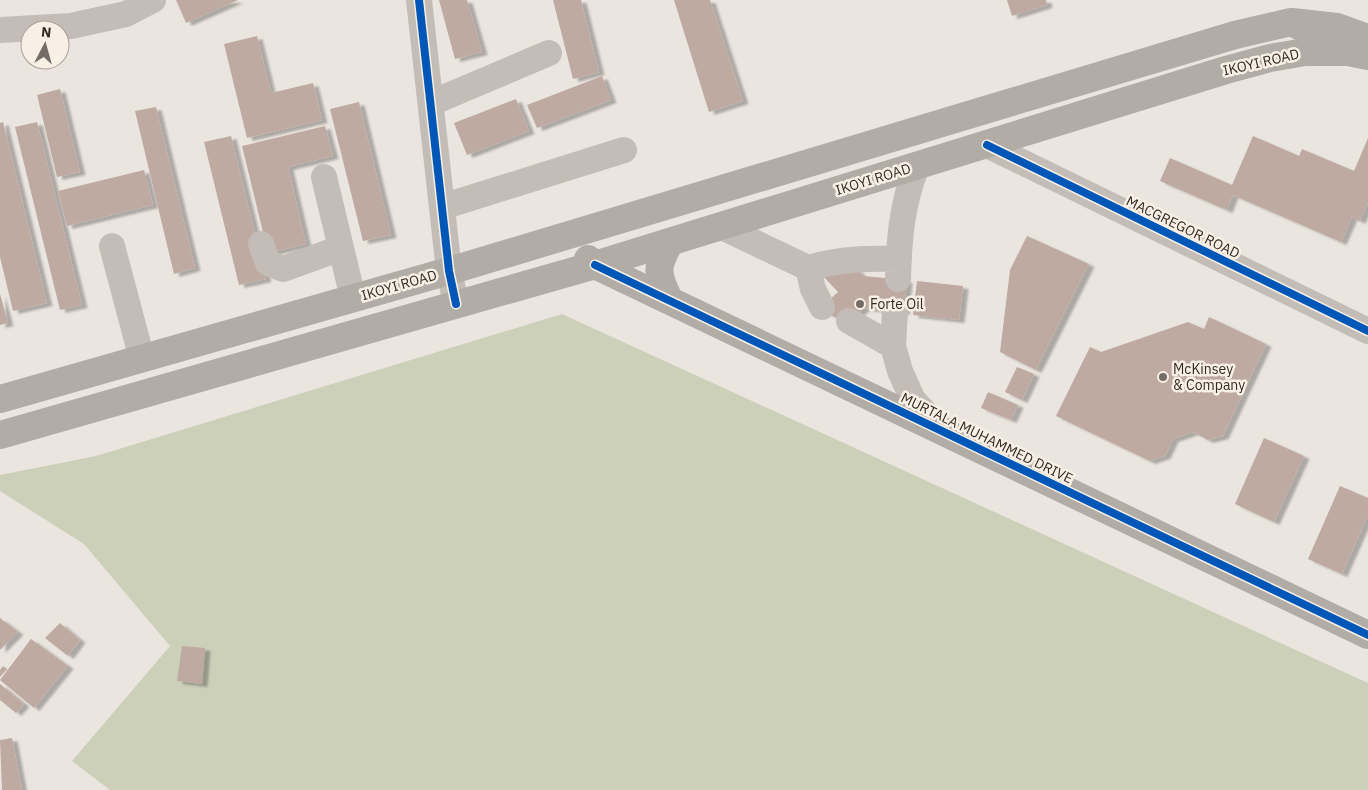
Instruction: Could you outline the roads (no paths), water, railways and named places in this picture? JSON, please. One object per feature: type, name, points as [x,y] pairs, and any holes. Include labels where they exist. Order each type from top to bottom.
[{"type":"main road","points":[[1291,22],[1337,28],[1368,38]]},
{"type":"main road","name":"IKOYI ROAD","points":[[0,399],[449,271],[1235,35],[1291,22],[1311,32],[1310,43],[1305,52],[1270,58],[1226,70],[595,265],[0,436]]},
{"type":"main road","points":[[1305,52],[1329,51],[1368,56]]},
{"type":"main road","name":"MURTALA MUHAMMED DRIVE","points":[[565,236],[595,265],[1368,635]]},
{"type":"main road","points":[[669,299],[660,280],[658,267],[670,242]]},
{"type":"street","points":[[0,30],[71,26],[126,14],[153,0]]},
{"type":"street","points":[[419,0],[449,271],[456,304]]},
{"type":"street","points":[[431,103],[549,53]]},
{"type":"street","name":"MACGREGOR ROAD","points":[[987,145],[1368,331]]},
{"type":"street","points":[[442,207],[624,150]]},
{"type":"street","points":[[720,226],[808,268],[834,260],[898,269],[901,220],[908,190],[917,166]]},
{"type":"street","points":[[324,177],[353,298]]},
{"type":"street","points":[[262,244],[268,263],[283,269],[341,248]]},
{"type":"street","points":[[112,246],[142,359]]},
{"type":"street","points":[[808,268],[813,289],[822,307]]},
{"type":"street","points":[[895,311],[893,346],[900,371],[913,400],[941,430]]},
{"type":"street","points":[[849,320],[893,346]]},
{"type":"place","name":"Forte Oil","points":[[860,304]]},
{"type":"place","name":"McKinsey & Company","points":[[1163,377]]}]
